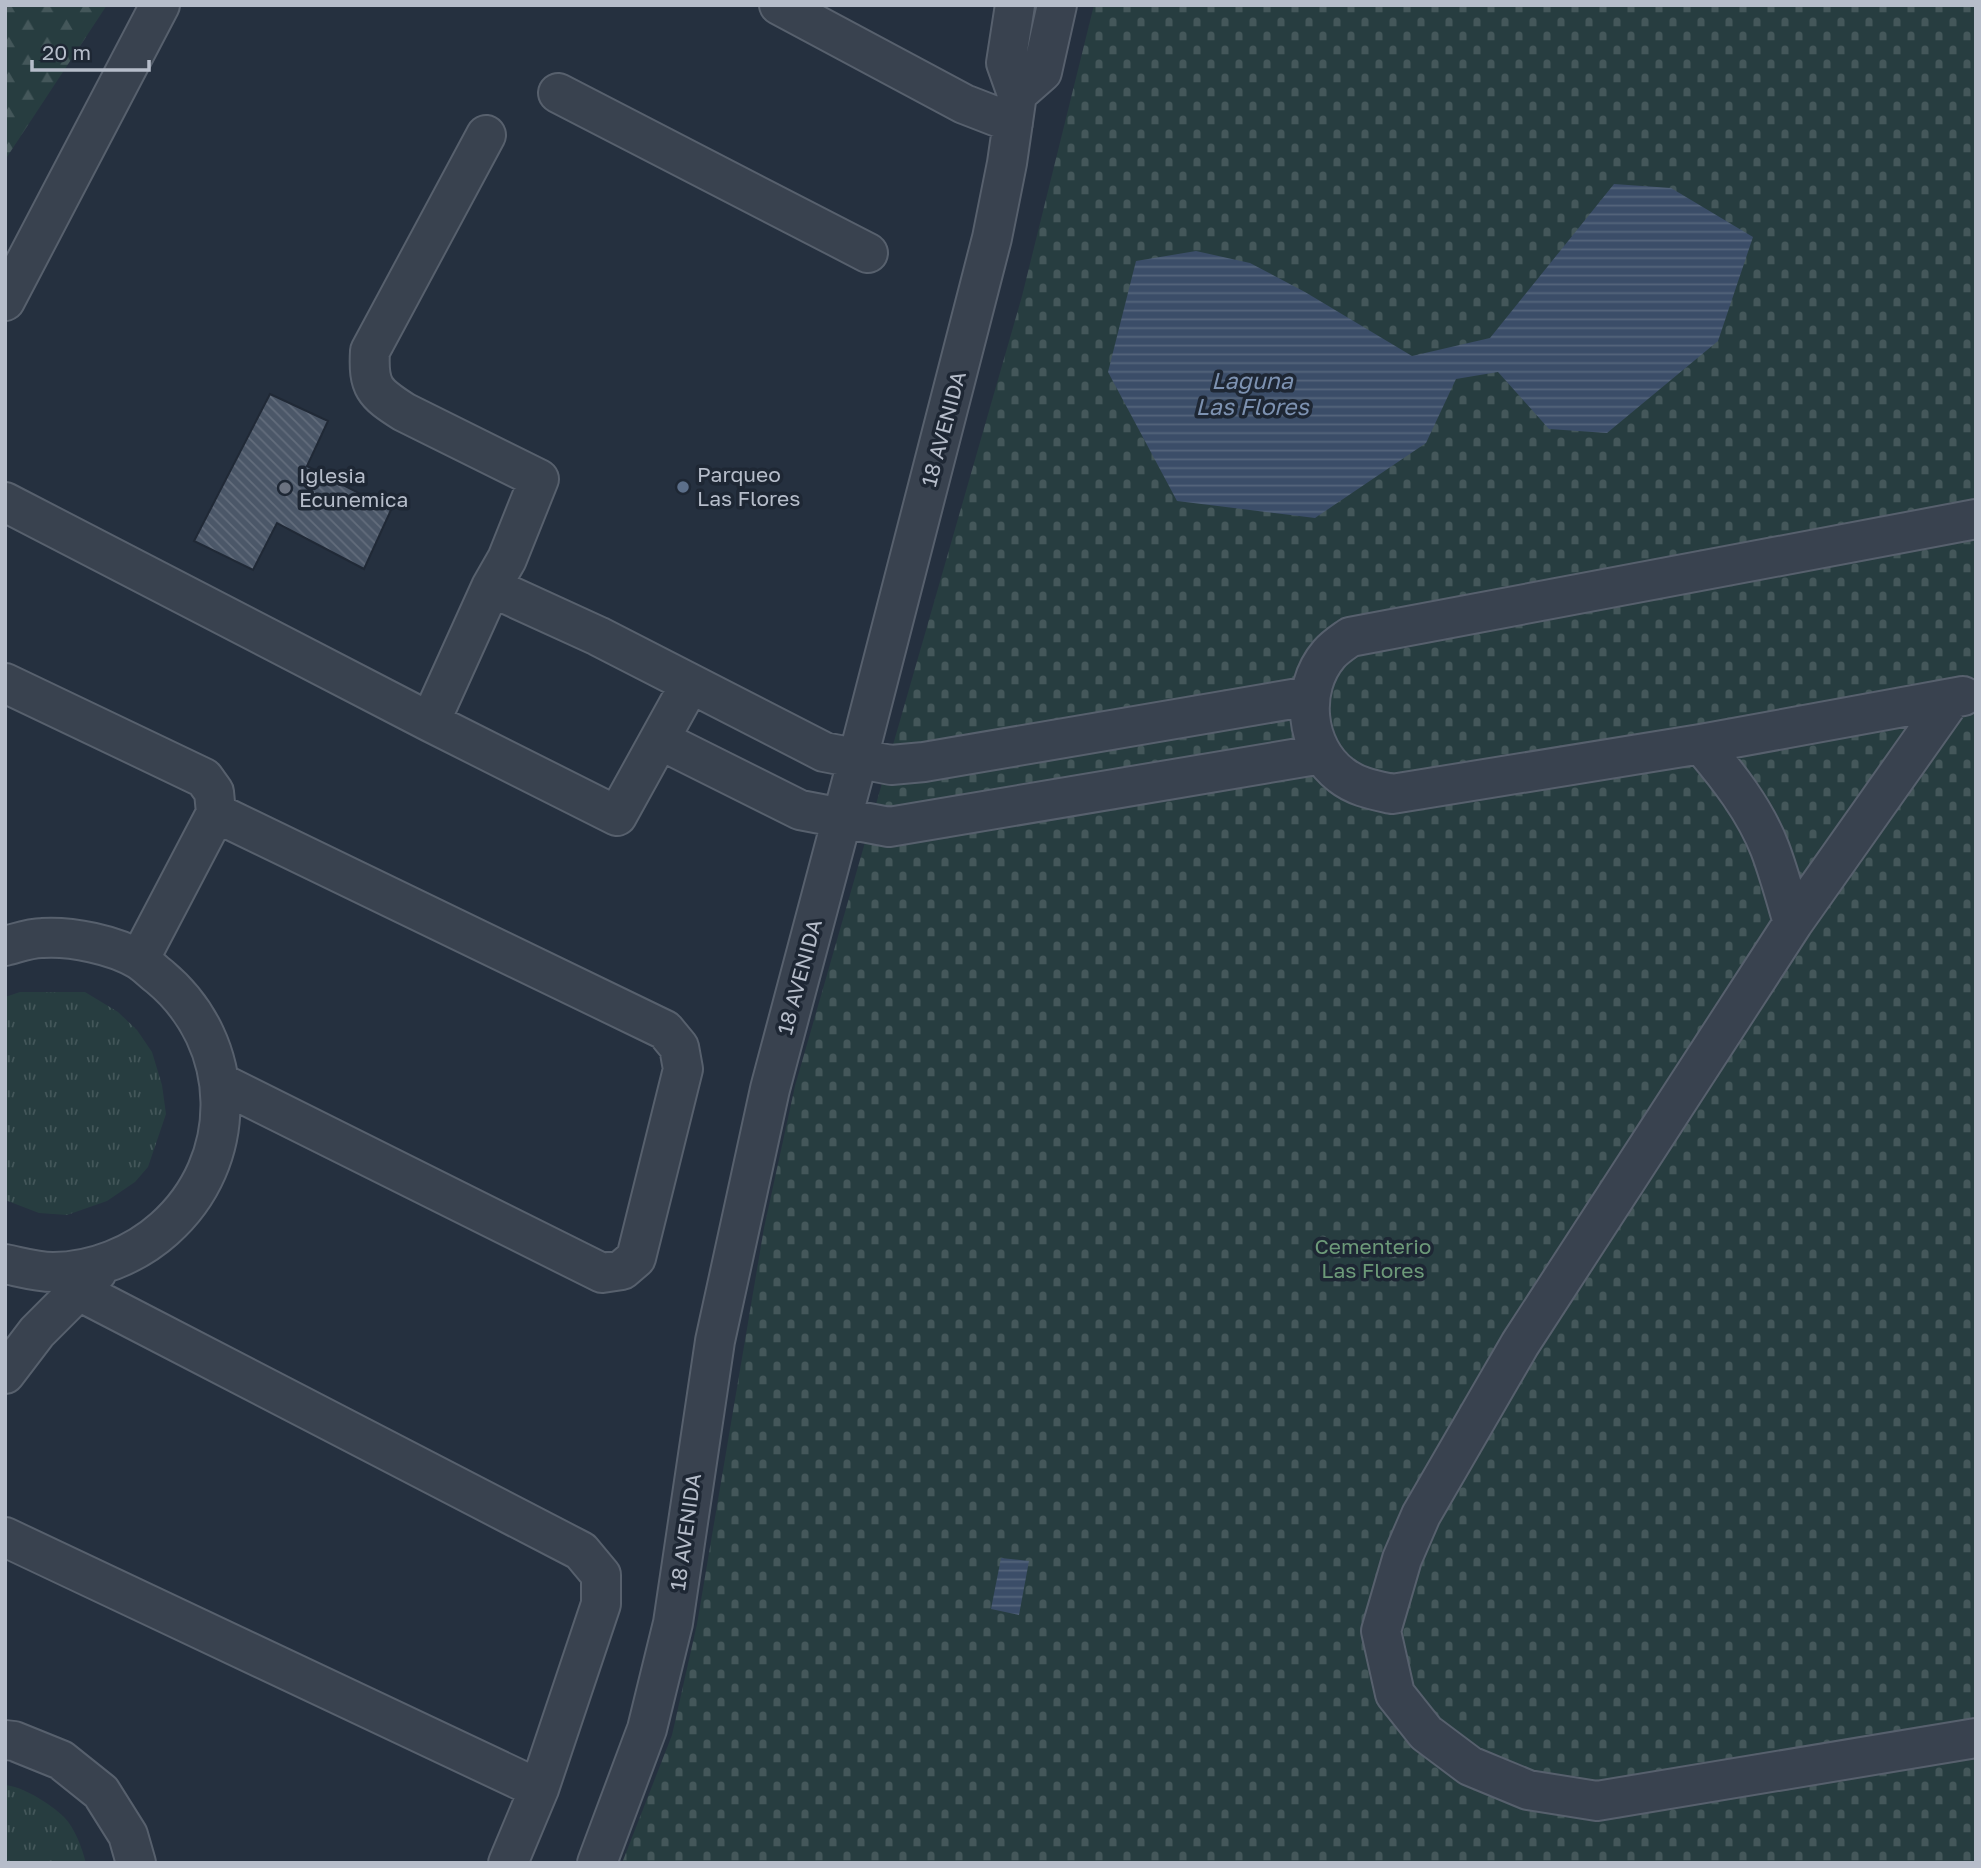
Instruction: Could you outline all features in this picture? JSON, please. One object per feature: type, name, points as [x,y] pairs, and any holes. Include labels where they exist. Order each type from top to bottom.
[{"type":"street","points":[[5,300],[160,5]]},
{"type":"street","points":[[779,5],[964,104],[1015,108],[1042,72],[1057,5]]},
{"type":"street","name":"18 AVENIDA","points":[[597,1863],[646,1729],[673,1623],[718,1328],[770,1088],[978,299],[1007,163],[1015,108],[1006,63],[1015,5]]},
{"type":"street","points":[[558,93],[868,253]]},
{"type":"street","points":[[430,722],[491,587],[507,559],[539,479],[404,412],[375,391],[369,372],[370,351],[486,135]]},
{"type":"street","points":[[5,502],[617,816],[690,684]]},
{"type":"street","points":[[1963,696],[1701,744],[1392,793],[1363,788],[1341,775],[1322,754],[1312,733],[1310,696],[1315,678],[1329,654],[1350,636],[1976,519]]},
{"type":"street","points":[[491,587],[598,636],[824,752],[891,765],[924,762],[1310,696]]},
{"type":"street","points":[[5,683],[204,778],[214,792],[216,813],[139,960]]},
{"type":"street","points":[[1963,696],[1793,923],[1520,1344],[1421,1514],[1402,1559],[1381,1631],[1395,1694],[1426,1733],[1470,1766],[1528,1790],[1597,1801],[1976,1738]]},
{"type":"street","points":[[660,740],[800,810],[889,827],[1322,754]]},
{"type":"street","points":[[1701,744],[1731,780],[1770,848],[1793,923]]},
{"type":"street","points":[[216,813],[665,1030],[680,1047],[683,1069],[636,1258],[622,1270],[602,1273],[221,1083]]},
{"type":"street","points":[[5,946],[42,938],[92,942],[139,960],[178,992],[206,1034],[221,1083],[220,1129],[217,1141],[207,1174],[182,1214],[146,1245],[92,1278],[37,1332],[5,1374]]},
{"type":"street","points":[[5,1264],[92,1278],[580,1551],[601,1575],[601,1604],[539,1789],[508,1863]]},
{"type":"street","points":[[5,1537],[539,1789]]},
{"type":"street","points":[[5,1741],[15,1741],[61,1760],[101,1792],[128,1835],[136,1863]]},
{"type":"green space","points":[[5,5],[107,5],[5,160]]},
{"type":"green space","name":"Cementerio Las Flores","points":[[1094,5],[1976,5],[1976,1863],[622,1863],[672,1735],[697,1624],[764,1228],[795,1086],[1022,296]]},
{"type":"green space","points":[[20,992],[85,992],[118,1012],[137,1030],[152,1052],[162,1085],[166,1114],[148,1167],[135,1182],[107,1201],[67,1215],[39,1213],[5,1200],[5,997]]},
{"type":"green space","points":[[5,1785],[36,1796],[64,1817],[75,1832],[86,1863],[5,1863]]},
{"type":"water","name":"Laguna Las Flores","points":[[1614,184],[1671,188],[1753,237],[1718,341],[1607,433],[1549,429],[1498,372],[1456,379],[1426,443],[1315,518],[1177,501],[1108,372],[1136,261],[1196,251],[1250,263],[1305,292],[1412,356],[1490,338]]},
{"type":"water","points":[[1001,1558],[1029,1561],[1019,1615],[991,1609]]},
{"type":"building","name":"Iglesia Ecunemica","points":[[270,394],[328,421],[307,466],[391,510],[364,569],[277,523],[253,570],[194,541]]},
{"type":"place","name":"Parqueo Las Flores","points":[[683,487]]},
{"type":"place","name":"Iglesia Ecunemica","points":[[285,488]]}]
